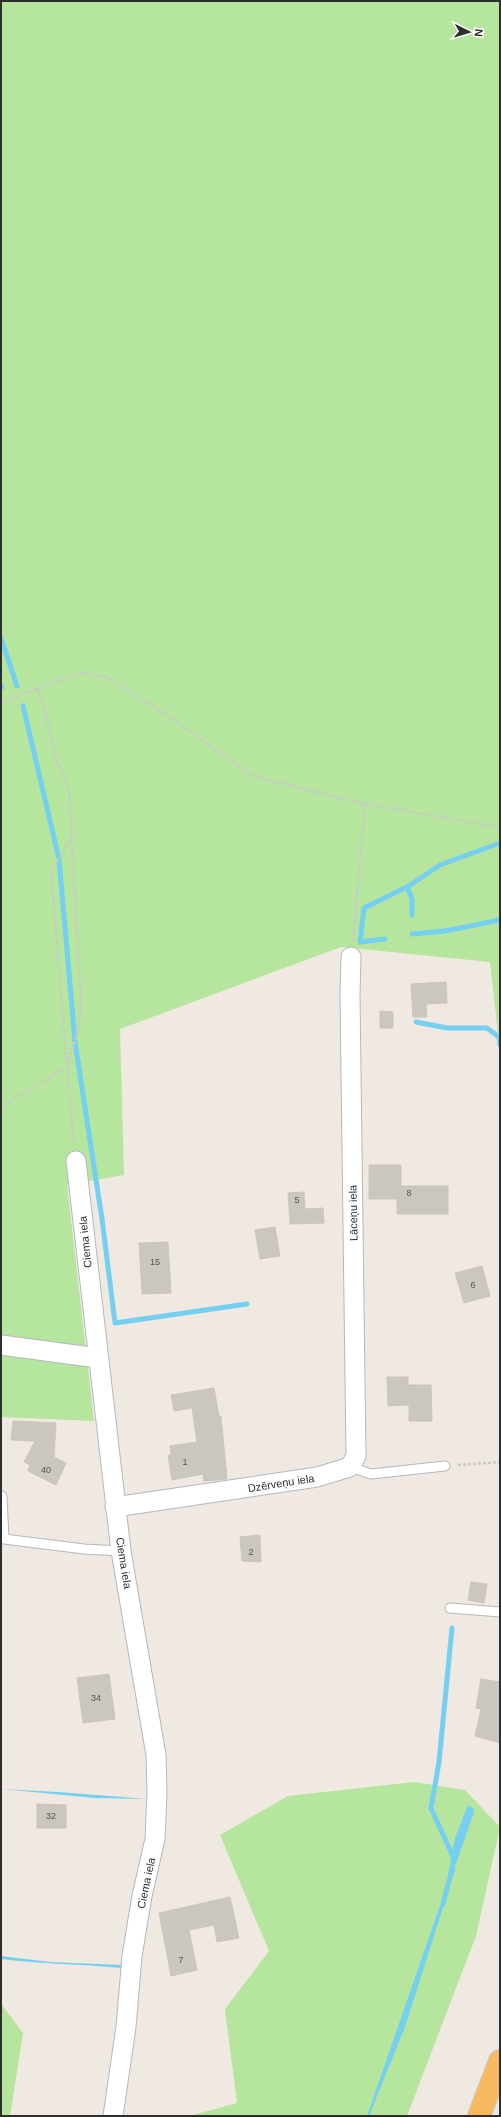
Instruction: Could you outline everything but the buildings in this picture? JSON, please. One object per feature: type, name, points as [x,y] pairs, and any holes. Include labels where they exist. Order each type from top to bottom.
[{"type":"highway","points":[[479,2116],[500,2061]]},
{"type":"street","name":"Lāceņu iela","points":[[350,1467],[356,1456],[357,1438],[350,996],[351,957]]},
{"type":"street","name":"Ciema iela","points":[[76,1161],[115,1507],[121,1551],[156,1755],[157,1793],[155,1839],[142,1896],[132,1956],[126,2027],[113,2116]]},
{"type":"street","points":[[1,1345],[98,1358]]},
{"type":"street","name":"Dzērveņu iela","points":[[115,1507],[316,1477],[350,1467]]},
{"type":"lane","points":[[350,1467],[371,1474],[445,1466]]},
{"type":"lane","points":[[2,1496],[3,1539],[84,1549],[121,1551]]},
{"type":"lane","points":[[450,1608],[500,1612]]},
{"type":"path","points":[[1,703],[37,688],[81,673],[107,677],[171,718],[253,776],[365,804],[500,827]]},
{"type":"path","points":[[1,1107],[68,1067],[79,1027],[81,1009],[69,789],[58,765],[44,708],[37,688]]},
{"type":"path","points":[[351,957],[365,804]]},
{"type":"path","points":[[72,837],[51,871],[76,1161]]},
{"type":"path","points":[[445,1466],[500,1462]]},
{"type":"green space","points":[[1,1],[500,1],[500,1052],[490,962],[341,947],[120,1029],[124,1175],[67,1185],[94,1421],[1,1417]]},
{"type":"green space","points":[[414,1782],[465,1790],[500,1827],[476,1936],[407,2116],[189,2116],[237,2103],[225,2009],[269,1951],[220,1835],[288,1796]]},
{"type":"green space","points":[[1,2004],[23,2033],[10,2116],[1,2116]]},
{"type":"water","points":[[1,1789],[58,1792],[148,1799],[95,1798]]},
{"type":"water","points":[[468,1805],[474,1809],[473,1815],[456,1864],[450,1860],[455,1838]]},
{"type":"water","points":[[450,1866],[456,1867],[405,2027],[369,2116],[367,2116],[444,1894]]},
{"type":"water","points":[[1,1956],[50,1962],[121,1965],[121,1968],[16,1961],[1,1959]]},
{"type":"waterway","points":[[1,638],[17,686]]},
{"type":"waterway","points":[[23,706],[59,859],[75,1042],[102,1219],[115,1323],[247,1304]]},
{"type":"waterway","points":[[385,939],[360,942],[364,908],[407,887],[440,865],[500,843]]},
{"type":"waterway","points":[[407,887],[412,899],[412,915]]},
{"type":"waterway","points":[[412,934],[445,931],[500,920]]},
{"type":"waterway","points":[[416,1022],[447,1028],[487,1028],[499,1037],[500,1045]]},
{"type":"waterway","points":[[451,1873],[454,1859],[431,1808],[439,1762],[452,1628]]},
{"type":"waterway","points":[[443,1904],[448,1884]]}]
